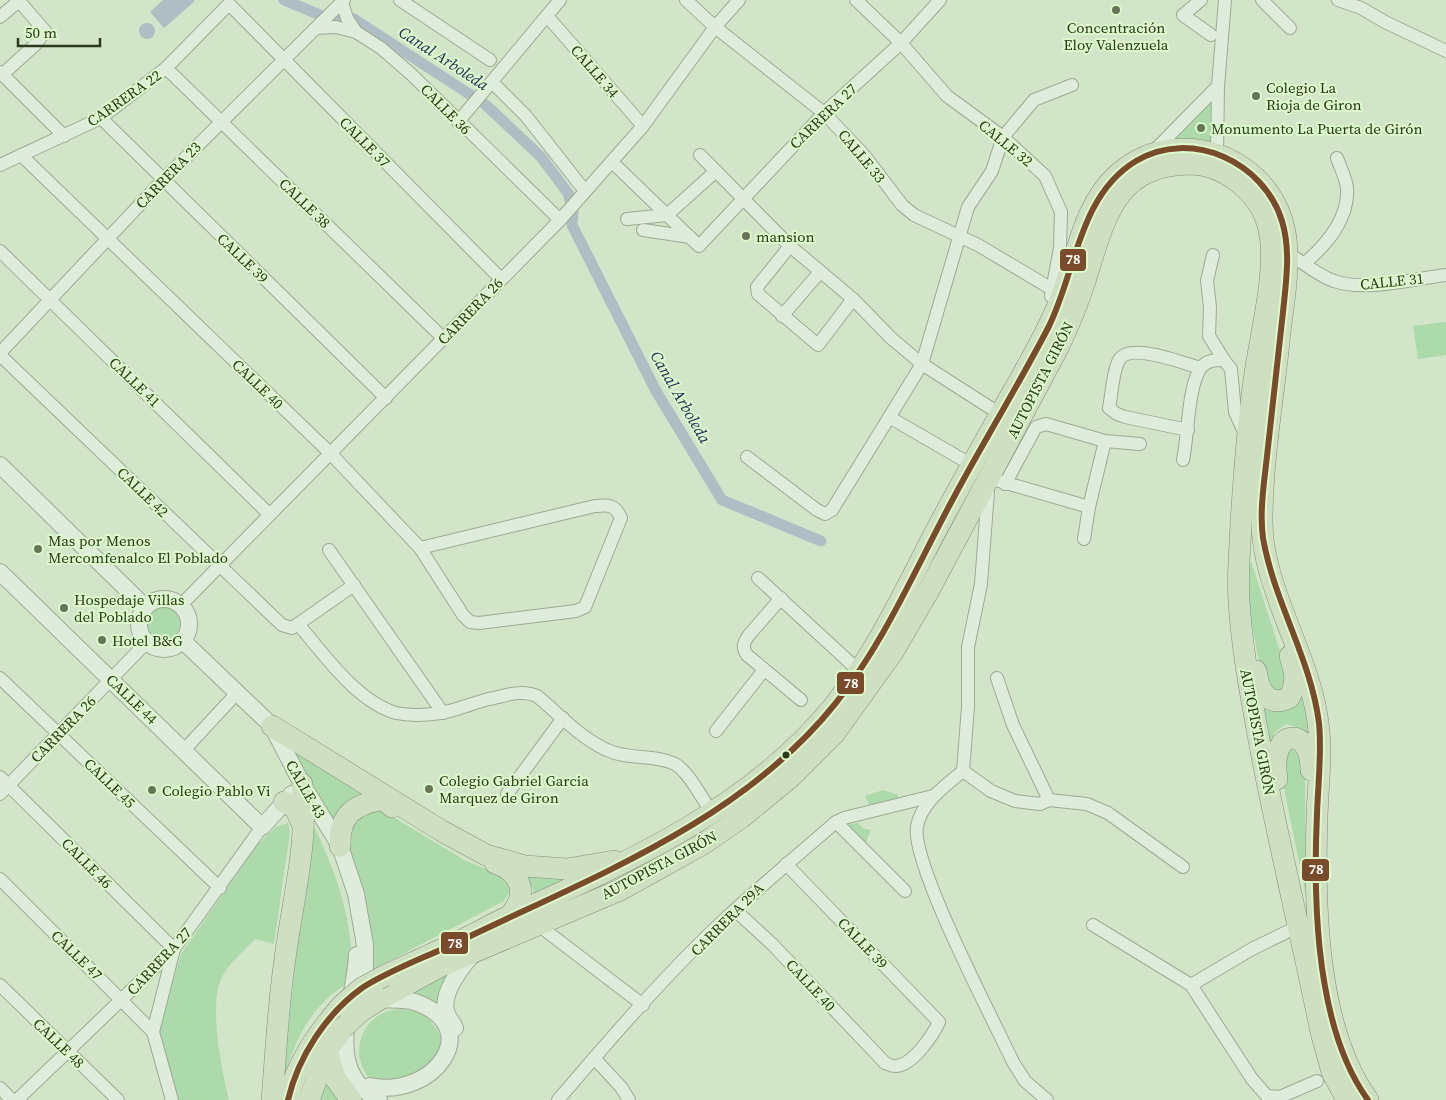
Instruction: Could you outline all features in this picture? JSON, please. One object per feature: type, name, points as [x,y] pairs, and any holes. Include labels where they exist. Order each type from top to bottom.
[{"type":"highway","name":"AUTOPISTA GIRÓN","points":[[288,1100],[298,1070],[310,1047],[342,1005],[362,988],[375,973],[588,881],[712,814],[793,750],[834,706],[859,671],[890,619],[1048,328],[1096,201],[1118,174],[1153,153],[1200,149],[1217,154],[1245,169],[1271,196],[1296,258],[1286,279],[1263,495],[1262,532],[1270,571],[1312,691],[1319,722],[1320,758],[1316,882]]},
{"type":"highway","name":"AUTOPISTA GIRÓN","points":[[309,1100],[327,1051],[350,1029],[360,1012],[441,966],[620,890],[703,844],[742,818],[799,770],[834,734],[893,652],[997,481],[1075,312],[1109,208],[1120,192],[1134,180],[1162,167],[1198,164],[1221,172],[1238,182],[1262,208],[1271,238],[1270,273],[1246,436],[1239,601],[1243,653],[1292,897]]},
{"type":"highway","points":[[1239,601],[1247,619],[1258,684],[1267,698],[1282,701],[1289,698],[1294,690],[1295,674],[1259,559],[1262,532]]},
{"type":"highway","points":[[272,726],[442,832],[470,848],[504,860],[525,866],[568,869],[610,862],[649,848]]},
{"type":"highway","points":[[1347,1100],[1332,1072],[1321,1032],[1292,897],[1293,868],[1274,764],[1277,750],[1288,738],[1296,738],[1304,743],[1310,754],[1310,860],[1316,882],[1320,954],[1334,1024],[1348,1066],[1368,1100]]},
{"type":"highway","points":[[272,1100],[284,961],[303,826],[297,797]]},
{"type":"highway","points":[[340,846],[339,832],[345,818],[354,808],[367,802],[383,799],[413,823],[446,843],[480,859],[507,867],[519,882],[520,900],[509,916]]},
{"type":"highway","points":[[327,1051],[335,1078],[351,1100]]},
{"type":"street","points":[[0,17],[20,0],[43,28],[44,36],[2,72],[64,136]]},
{"type":"street","points":[[400,0],[490,60]]},
{"type":"street","points":[[460,120],[560,0]]},
{"type":"street","name":"CALLE 33","points":[[686,0],[715,27],[824,113],[864,155],[902,205],[926,221],[960,236],[1052,290]]},
{"type":"street","name":"CARRERA 26","points":[[181,605],[560,220],[643,126],[715,27],[739,0]]},
{"type":"street","name":"CALLE 32","points":[[856,0],[901,43],[947,96],[978,121],[1003,137],[1045,176],[1060,212],[1060,248],[1052,290],[1048,328]]},
{"type":"street","name":"CARRERA 27","points":[[694,241],[709,236],[824,113],[901,43],[940,0]]},
{"type":"street","points":[[1201,0],[1183,15],[1211,35]]},
{"type":"street","points":[[1217,154],[1218,86],[1225,0]]},
{"type":"street","points":[[1263,0],[1290,28]]},
{"type":"street","points":[[1338,0],[1361,8],[1385,22],[1446,50]]},
{"type":"street","name":"CARRERA 23","points":[[0,354],[163,180],[343,1]]},
{"type":"street","name":"CARRERA 23","points":[[343,1],[347,18],[356,32]]},
{"type":"street","name":"CALLE 37","points":[[229,4],[501,279]]},
{"type":"street","name":"CARRERA 22","points":[[0,165],[101,118],[166,68],[229,4]]},
{"type":"street","name":"CALLE 34","points":[[547,16],[643,126]]},
{"type":"street","name":"CALLE 36","points":[[316,28],[336,27],[356,32],[394,58],[460,120],[560,220]]},
{"type":"street","name":"CALLE 38","points":[[166,68],[443,338]]},
{"type":"street","points":[[491,82],[526,116],[585,190]]},
{"type":"street","points":[[747,457],[817,510],[829,513],[922,364],[968,207],[992,171],[1003,137],[1034,100],[1072,85]]},
{"type":"street","points":[[1153,153],[1218,86]]},
{"type":"street","name":"CALLE 39","points":[[101,118],[386,398]]},
{"type":"street","points":[[700,154],[790,246],[853,299],[891,338],[922,364],[1000,414]]},
{"type":"street","name":"CALLE 40","points":[[22,155],[330,454],[420,548],[462,615],[470,622],[479,623],[576,611],[585,607],[621,518],[618,510],[610,505],[594,506],[420,548]]},
{"type":"street","points":[[1296,258],[1336,231],[1344,210],[1347,187],[1337,158]]},
{"type":"street","points":[[612,162],[694,241]]},
{"type":"street","points":[[627,219],[667,214],[716,171]]},
{"type":"street","points":[[643,230],[694,241]]},
{"type":"street","points":[[790,246],[757,287],[758,294],[782,316],[818,344],[853,299]]},
{"type":"street","name":"CALLE 41","points":[[0,251],[269,514]]},
{"type":"street","points":[[1213,255],[1207,281],[1210,307],[1209,336],[1231,369],[1235,412],[1246,436]]},
{"type":"street","name":"CALLE 31","points":[[1296,258],[1332,281],[1346,284],[1361,285],[1446,275]]},
{"type":"street","points":[[782,316],[820,272]]},
{"type":"street","points":[[1188,430],[1125,417],[1116,414],[1109,408],[1118,361],[1126,354],[1135,352],[1158,356],[1200,368]]},
{"type":"street","name":"CALLE 42","points":[[0,354],[219,566],[293,626],[347,682],[374,702],[396,712],[417,715],[443,713],[483,700],[529,692],[537,696],[563,718]]},
{"type":"street","points":[[1183,460],[1193,386],[1200,368],[1212,360],[1224,360]]},
{"type":"street","points":[[889,417],[972,465]]},
{"type":"street","points":[[1047,1100],[1025,1081],[1013,1062],[936,899],[919,852],[916,828],[933,796],[963,771],[968,707],[968,646],[981,584],[997,481],[1036,427],[1046,424],[1105,441],[1140,444]]},
{"type":"street","points":[[1084,539],[1089,507],[1105,441]]},
{"type":"street","points":[[0,465],[145,606]]},
{"type":"street","points":[[997,481],[1089,507]]},
{"type":"street","points":[[329,550],[443,713]]},
{"type":"street","name":"CALLE 44","points":[[0,572],[262,827]]},
{"type":"street","points":[[758,578],[859,671]]},
{"type":"street","points":[[293,626],[354,585]]},
{"type":"street","points":[[162,598],[181,605],[188,616],[189,623],[183,641],[172,648],[165,649],[147,642],[138,625],[145,606],[162,598]]},
{"type":"street","points":[[781,598],[744,642],[743,650],[801,700]]},
{"type":"street","name":"CALLE 43","points":[[183,641],[272,726],[297,797],[329,837],[340,863],[355,919],[356,976],[346,1036],[346,1062],[359,1086],[379,1100]]},
{"type":"street","name":"CARRERA 26","points":[[3,786],[58,734],[147,642]]},
{"type":"street","points":[[716,731],[764,670]]},
{"type":"street","name":"CALLE 45","points":[[0,678],[220,888]]},
{"type":"street","points":[[998,678],[1013,726],[1050,800]]},
{"type":"street","points":[[185,750],[238,694]]},
{"type":"street","points":[[508,794],[563,718],[586,738],[607,750],[628,757],[676,765],[684,772],[712,814]]},
{"type":"street","points":[[963,771],[991,790],[1015,801],[1040,804],[1050,800],[1088,804],[1108,813],[1183,867]]},
{"type":"street","name":"CALLE 46","points":[[3,786],[174,949]]},
{"type":"street","name":"CARRERA 29A","points":[[558,1100],[643,1005],[735,910],[836,822],[844,818],[933,796]]},
{"type":"street","name":"CARRERA 27","points":[[18,1100],[174,949],[220,888],[262,827],[297,797]]},
{"type":"street","name":"CALLE 43","points":[[297,797],[340,846],[352,878],[375,973]]},
{"type":"street","points":[[836,822],[905,891]]},
{"type":"street","name":"CALLE 39","points":[[786,864],[939,1022],[934,1033],[906,1063],[895,1067],[885,1063]]},
{"type":"street","name":"CALLE 47","points":[[0,880],[154,1032]]},
{"type":"street","name":"CALLE 40","points":[[735,910],[773,945],[885,1063]]},
{"type":"street","points":[[537,924],[643,1005]]},
{"type":"street","points":[[1093,925],[1191,985],[1252,1079],[1266,1096],[1280,1097],[1317,1081]]},
{"type":"street","points":[[1191,985],[1252,949],[1299,926]]},
{"type":"street","points":[[172,1100],[154,1032],[174,949]]},
{"type":"street","points":[[454,1070],[459,1050],[458,1037],[446,1013],[448,995],[459,970],[477,950]]},
{"type":"street","name":"CALLE 48","points":[[0,985],[118,1100]]},
{"type":"street","points":[[350,1029],[354,1061],[360,1075],[378,1091],[400,1098],[416,1095],[430,1088],[441,1077],[448,1063],[450,1047],[447,1032],[439,1018],[427,1008],[413,1001],[380,999]]},
{"type":"street","points":[[594,1058],[621,1087],[629,1100]]},
{"type":"street","points":[[0,1088],[12,1100]]},
{"type":"green space","points":[[1212,98],[1211,143],[1169,143]]},
{"type":"green space","points":[[1446,322],[1446,355],[1418,359],[1413,326]]},
{"type":"green space","points":[[1251,561],[1287,673],[1284,688],[1273,694],[1264,687],[1243,580]]},
{"type":"green space","points":[[159,605],[167,605],[174,608],[180,614],[183,625],[180,636],[174,642],[167,645],[159,645],[152,642],[146,636],[143,629],[143,621],[146,614],[152,608]]},
{"type":"green space","points":[[1302,677],[1315,749],[1304,730],[1286,724],[1275,732],[1268,756],[1257,698],[1265,707]]},
{"type":"green space","points":[[1293,742],[1305,770],[1306,896],[1278,759]]},
{"type":"green space","points":[[290,744],[371,793],[357,796],[346,802],[338,812],[332,826]]},
{"type":"green space","points":[[883,790],[898,795],[898,801],[882,801],[881,806],[871,808],[865,796]]},
{"type":"green space","points":[[380,809],[466,861],[506,877],[510,891],[504,901],[370,971],[371,934],[368,912],[347,838],[354,814]]},
{"type":"green space","points":[[311,820],[336,879],[347,919],[352,961],[351,982],[336,991],[323,1003],[303,1030],[289,1061],[281,1095]]},
{"type":"green space","points":[[288,823],[290,832],[274,944],[255,939],[229,967],[222,977],[218,989],[216,1020],[229,1100],[179,1100],[159,1029],[181,954],[258,844],[276,827]]},
{"type":"green space","points":[[858,823],[864,829],[871,830],[865,845],[846,831],[850,824]]},
{"type":"green space","points":[[523,872],[577,876],[533,900],[534,892]]},
{"type":"green space","points":[[454,969],[441,1012],[399,996]]},
{"type":"green space","points":[[401,1009],[417,1012],[431,1021],[440,1035],[443,1051],[440,1067],[431,1081],[417,1090],[401,1093],[385,1090],[371,1081],[362,1067],[359,1051],[362,1035],[371,1021],[385,1012]]},
{"type":"green space","points":[[324,1076],[331,1090],[342,1100],[315,1100]]},
{"type":"shaded area","points":[[163,0],[195,1],[164,28],[150,12]]},
{"type":"shaded area","points":[[144,23],[150,23],[155,28],[153,37],[144,39],[139,34],[139,28]]},
{"type":"waterway","name":"Canal Arboleda","points":[[284,0],[320,15]]},
{"type":"waterway","name":"Canal Arboleda","points":[[331,20],[341,19]]},
{"type":"waterway","name":"Canal Arboleda","points":[[354,19],[486,105],[541,157],[568,193],[570,200]]},
{"type":"waterway","name":"Canal Arboleda","points":[[573,212],[572,225],[656,391],[722,500],[821,541]]},
{"type":"transit line","name":"78","points":[[288,1100],[299,1068],[315,1038],[337,1010],[362,988],[399,968],[614,868],[663,842],[711,813],[756,781],[797,745],[835,704],[885,630],[954,497],[1048,328],[1081,237],[1090,215],[1102,194],[1117,176],[1136,161],[1157,152],[1179,148],[1202,150],[1223,156],[1242,167],[1259,182],[1273,200],[1285,232],[1286,278],[1263,493],[1263,538],[1275,585],[1301,653],[1315,699],[1320,734],[1316,885],[1321,962],[1337,1037],[1350,1070],[1368,1100]]},
{"type":"place","name":"Concentración Eloy Valenzuela","points":[[1116,10]]},
{"type":"place","name":"Colegio La Rioja de Giron","points":[[1256,96]]},
{"type":"place","name":"Monumento La Puerta de Girón","points":[[1201,128]]},
{"type":"place","name":"mansion","points":[[746,236]]},
{"type":"place","name":"Mas por Menos Mercomfenalco El Poblado","points":[[38,549]]},
{"type":"place","name":"Hospedaje Villas del Poblado","points":[[64,608]]},
{"type":"place","name":"Hotel B&G","points":[[102,640]]},
{"type":"place","name":"Colegio Gabriel Garcia Marquez de Giron","points":[[429,789]]},
{"type":"place","name":"Colegio Pablo Vi","points":[[152,790]]}]
